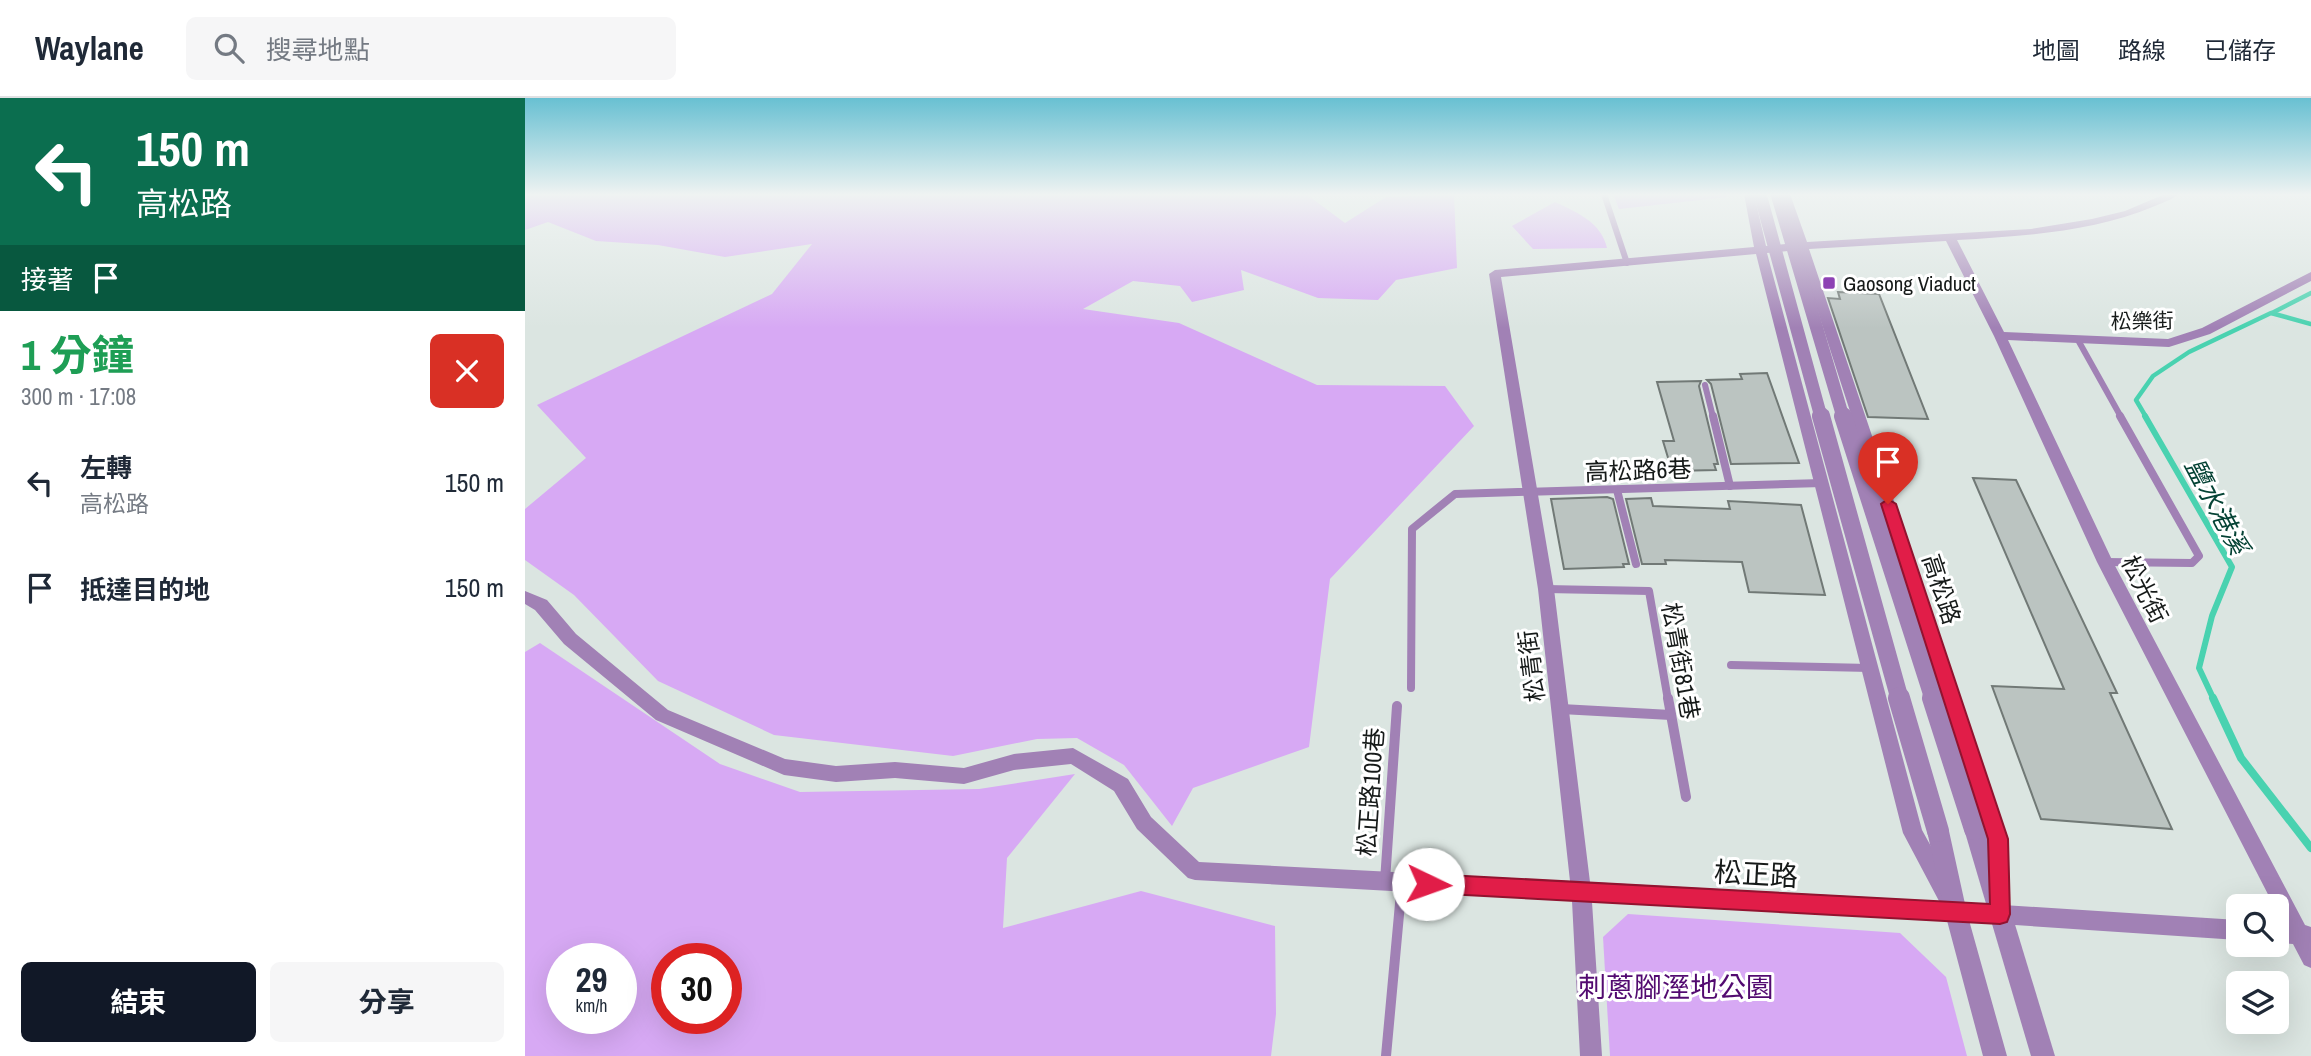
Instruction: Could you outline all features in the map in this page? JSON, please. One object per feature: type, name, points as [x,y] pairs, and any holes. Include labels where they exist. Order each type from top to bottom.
[{"type":"street","points":[[1759,239],[1913,833],[1956,913]]},
{"type":"street","points":[[1764,239],[1938,831],[1956,913],[1995,1056]]},
{"type":"street","name":"高松路","points":[[1796,239],[1844,420],[1975,829],[2043,1056]]},
{"type":"street","name":"高松路","points":[[1800,239],[1998,839],[2000,914]]},
{"type":"street","points":[[1627,262],[1803,246],[1922,239]]},
{"type":"street","name":"松光街","points":[[1951,239],[2000,336],[2105,562],[2305,935],[2311,958]]},
{"type":"street","name":"松青街","points":[[1591,1056],[1581,892],[1561,709],[1546,589],[1495,274],[1627,262]]},
{"type":"street","name":"松樂街","points":[[2000,336],[2169,343],[2186,339],[2311,276]]},
{"type":"street","name":"松正路","points":[[525,597],[541,605],[570,639],[661,715],[784,767],[836,774],[895,770],[964,776],[1014,762],[1073,756],[1121,785],[1144,822],[1195,871],[2000,914],[2226,929]]},
{"type":"lane","points":[[1619,239],[1627,262]]},
{"type":"lane","points":[[2078,340],[2199,556],[2192,563],[2105,562]]},
{"type":"lane","points":[[1705,385],[1730,486]]},
{"type":"lane","name":"高松路6巷","points":[[1411,688],[1412,529],[1455,494],[1822,484]]},
{"type":"lane","points":[[1617,490],[1636,564]]},
{"type":"lane","name":"松青街81巷","points":[[1546,589],[1649,591],[1686,797]]},
{"type":"lane","points":[[1731,665],[1870,668]]},
{"type":"lane","name":"松正路100巷","points":[[1386,1056],[1397,706]]},
{"type":"lane","points":[[1561,709],[1671,715]]},
{"type":"green space","points":[[590,239],[1456,239],[1457,268],[1396,280],[1378,300],[1318,298],[1241,270],[1244,290],[1192,302],[1180,286],[1133,281],[1083,309],[1179,323],[1317,385],[1445,386],[1474,426],[1330,579],[1309,747],[1193,788],[1172,826],[1124,765],[1077,738],[1037,739],[953,756],[774,735],[658,681],[574,595],[525,560],[525,509],[586,458],[537,405],[772,294],[812,244],[725,257],[658,245]]},
{"type":"green space","points":[[1524,239],[1604,239],[1607,248],[1533,249]]},
{"type":"green space","points":[[540,643],[720,764],[800,792],[979,789],[1075,774],[1007,858],[1003,928],[1141,891],[1275,926],[1276,1014],[1271,1056],[525,1056],[525,652]]},
{"type":"green space","name":"刺蔥腳溼地公園","points":[[1628,914],[1900,933],[1946,977],[1967,1056],[1610,1056],[1603,937]]},
{"type":"building","points":[[1838,292],[1879,294],[1928,419],[1868,417],[1828,298],[1840,299]]},
{"type":"building","points":[[1767,373],[1799,463],[1731,464],[1711,384],[1707,380],[1742,379],[1740,374]]},
{"type":"building","points":[[1701,381],[1699,386],[1718,464],[1714,464],[1716,470],[1672,471],[1663,441],[1674,441],[1657,382]]},
{"type":"building","points":[[1973,478],[2016,480],[2117,693],[2110,693],[2172,829],[2041,819],[1992,686],[2064,689]]},
{"type":"building","points":[[1651,498],[1653,506],[1730,509],[1728,501],[1801,505],[1825,595],[1749,592],[1742,562],[1665,560],[1666,564],[1642,564],[1626,499]]},
{"type":"building","points":[[1551,499],[1613,499],[1629,564],[1623,564],[1624,567],[1564,569]]},
{"type":"waterway","points":[[2272,313],[2311,293]]},
{"type":"waterway","name":"鹽水港溪","points":[[2146,417],[2136,400],[2153,376],[2189,352],[2271,313],[2311,324]]},
{"type":"waterway","name":"鹽水港溪","points":[[2145,416],[2232,567],[2212,616],[2199,668],[2214,700]]},
{"type":"waterway","name":"鹽水港溪","points":[[2213,698],[2241,758],[2311,848]]},
{"type":"place","name":"Gaosong Viaduct","points":[[1829,283]]},
{"type":"route","points":[[1428,884],[2000,914],[1998,839],[1888,504]]}]
